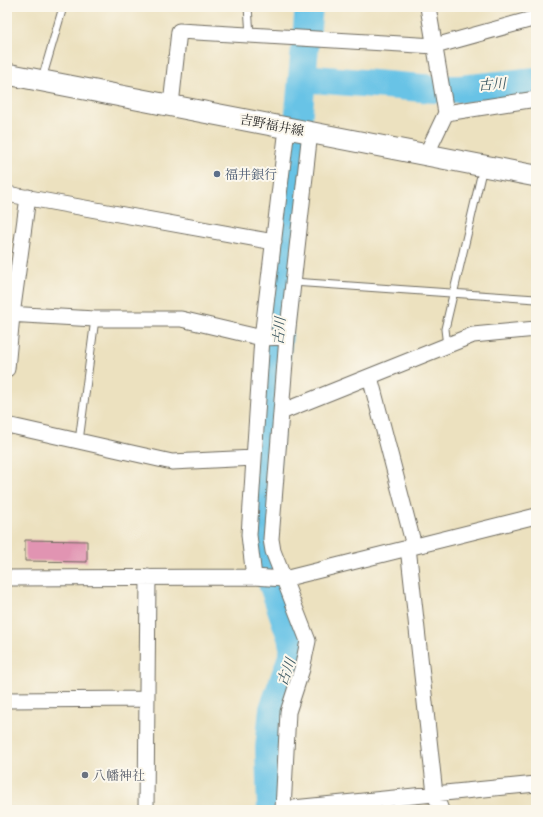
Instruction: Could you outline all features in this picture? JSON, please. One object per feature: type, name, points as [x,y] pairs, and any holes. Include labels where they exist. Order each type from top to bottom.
[{"type":"main road","name":"吉野福井線","points":[[7,74],[536,176]]},
{"type":"street","points":[[426,155],[445,107],[428,7]]},
{"type":"street","points":[[171,105],[179,31],[435,46],[536,18]]},
{"type":"street","points":[[445,107],[536,99]]},
{"type":"street","points":[[254,577],[249,535],[262,338],[288,128]]},
{"type":"street","points":[[310,132],[287,337],[271,539],[273,551],[308,641],[301,675],[288,712],[283,810],[536,784]]},
{"type":"street","points":[[7,194],[274,242]]},
{"type":"street","points":[[7,369],[9,314],[28,197]]},
{"type":"street","points":[[9,314],[95,319],[181,319],[262,338],[287,337]]},
{"type":"street","points":[[281,412],[473,335],[536,329]]},
{"type":"street","points":[[370,377],[411,546],[435,794],[440,810]]},
{"type":"street","points":[[7,425],[172,462],[254,458]]},
{"type":"street","points":[[7,578],[254,577],[284,579],[411,546],[536,516]]},
{"type":"street","points":[[146,810],[148,577]]},
{"type":"street","points":[[7,700],[147,699]]},
{"type":"lane","points":[[41,81],[63,7]]},
{"type":"lane","points":[[248,7],[250,35]]},
{"type":"lane","points":[[447,346],[445,329],[483,166]]},
{"type":"lane","points":[[293,282],[536,299]]},
{"type":"lane","points":[[79,441],[95,319]]},
{"type":"building","points":[[25,540],[87,541],[87,562],[25,561]]},
{"type":"waterway","points":[[302,78],[309,7]]},
{"type":"waterway","name":"古川","points":[[271,810],[269,748],[273,709],[294,651],[291,637],[264,560],[260,544],[302,78],[434,89],[460,89],[536,81]]},
{"type":"place","name":"福井銀行","points":[[217,174]]},
{"type":"place","name":"八幡神社","points":[[85,775]]}]
